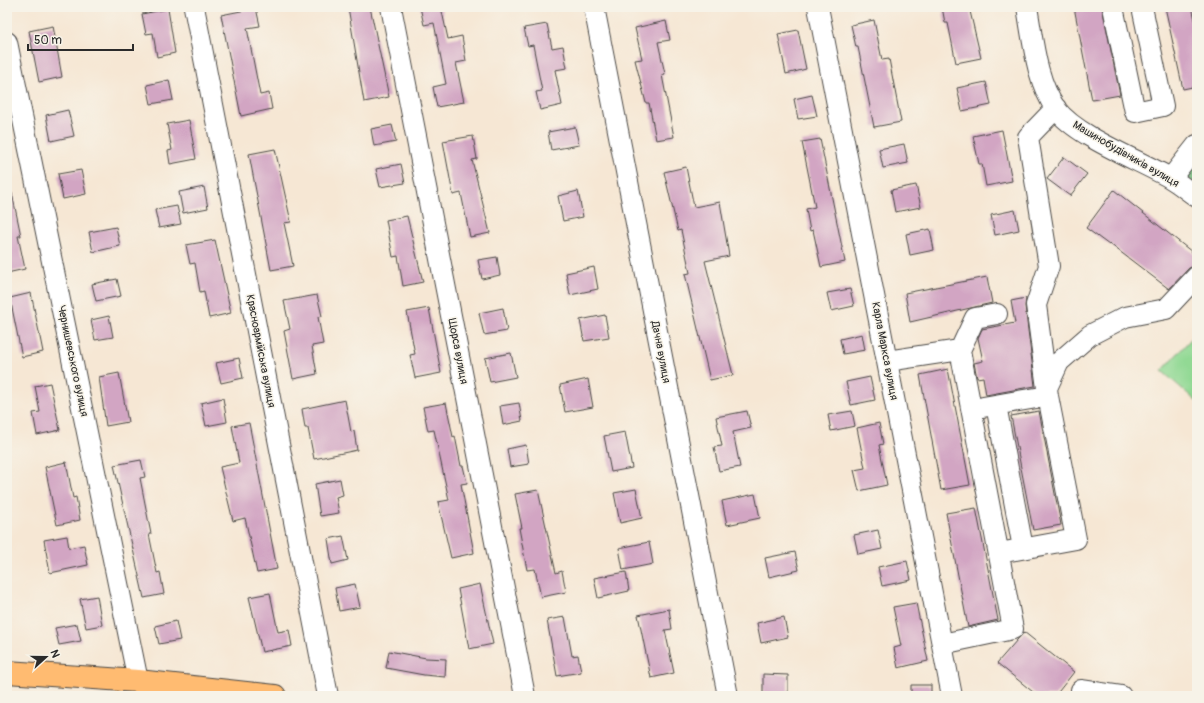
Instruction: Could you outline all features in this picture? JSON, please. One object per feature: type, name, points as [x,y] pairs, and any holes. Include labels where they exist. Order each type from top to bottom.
[{"type":"main road","points":[[7,672],[138,681],[276,696]]},
{"type":"street","name":"Красноармійська вулиця","points":[[194,7],[328,696]]},
{"type":"street","name":"Щорса вулиця","points":[[391,7],[525,696]]},
{"type":"street","name":"Дачна вулиця","points":[[594,7],[728,696]]},
{"type":"street","name":"Карла Маркса вулиця","points":[[818,7],[952,696]]},
{"type":"street","name":"Машинобудівників вулиця","points":[[1027,7],[1039,68],[1046,88],[1056,108],[1067,120],[1082,131],[1171,178],[1197,197]]},
{"type":"street","points":[[1113,7],[1135,112],[1163,106],[1142,7]]},
{"type":"street","name":"Чернишевського вулиця","points":[[7,42],[138,681]]},
{"type":"street","points":[[999,553],[1076,539],[1047,392],[1036,305],[1049,266],[1028,137],[1056,108]]},
{"type":"street","points":[[1171,178],[1197,145]]},
{"type":"street","points":[[1047,392],[1059,362],[1090,335],[1125,317],[1166,309],[1197,276]]},
{"type":"street","points":[[942,644],[1013,629],[960,350],[975,318],[997,314]]},
{"type":"street","points":[[887,361],[960,350]]},
{"type":"street","points":[[971,409],[1047,392]]},
{"type":"street","points":[[996,404],[1023,548]]},
{"type":"street","points":[[1081,690],[1121,696]]},
{"type":"green space","points":[[1197,163],[1197,185],[1185,177]]},
{"type":"green space","points":[[1197,332],[1197,401],[1196,401],[1162,371]]},
{"type":"building","points":[[348,7],[370,7],[389,97],[364,102]]},
{"type":"building","points":[[420,7],[441,7],[448,39],[462,36],[466,61],[456,63],[464,102],[437,107],[433,87],[446,84],[434,23],[424,25]]},
{"type":"building","points":[[942,7],[969,7],[981,58],[956,63],[948,23],[945,23]]},
{"type":"building","points":[[1074,7],[1102,7],[1120,95],[1092,100]]},
{"type":"building","points":[[1165,7],[1192,7],[1197,28],[1197,86],[1183,89]]},
{"type":"building","points":[[256,8],[260,26],[247,28],[260,95],[269,93],[272,109],[241,116],[221,15]]},
{"type":"building","points":[[168,9],[175,53],[157,57],[153,33],[146,34],[142,14]]},
{"type":"building","points":[[874,20],[882,60],[889,59],[901,122],[874,127],[858,47],[856,47],[851,25]]},
{"type":"building","points":[[666,21],[670,40],[658,42],[665,74],[662,75],[674,137],[656,140],[649,103],[646,103],[635,60],[642,59],[635,28]]},
{"type":"building","points":[[547,24],[552,48],[563,46],[567,68],[555,70],[562,105],[540,110],[536,92],[542,91],[533,45],[528,46],[524,28]]},
{"type":"building","points":[[53,26],[62,77],[39,82],[29,31]]},
{"type":"building","points":[[798,30],[806,69],[786,74],[778,34]]},
{"type":"building","points":[[169,80],[173,100],[151,104],[147,85]]},
{"type":"building","points":[[986,82],[991,105],[962,111],[957,88]]},
{"type":"building","points":[[812,95],[817,116],[798,119],[794,99]]},
{"type":"building","points":[[68,110],[74,136],[51,141],[46,115]]},
{"type":"building","points":[[189,120],[196,159],[170,164],[168,151],[172,150],[167,124]]},
{"type":"building","points":[[392,125],[396,142],[374,146],[371,129]]},
{"type":"building","points":[[575,127],[579,145],[551,150],[548,132]]},
{"type":"building","points":[[1002,130],[1012,181],[986,186],[982,164],[979,164],[973,136]]},
{"type":"building","points":[[473,136],[477,159],[472,160],[490,233],[470,237],[461,193],[453,195],[443,141]]},
{"type":"building","points":[[820,139],[845,262],[821,267],[813,230],[810,231],[806,209],[815,207],[802,142]]},
{"type":"building","points":[[904,144],[908,163],[883,168],[879,149]]},
{"type":"building","points":[[275,149],[291,222],[284,223],[293,266],[271,270],[249,154]]},
{"type":"building","points":[[1064,157],[1087,174],[1070,196],[1047,179]]},
{"type":"building","points":[[401,164],[405,183],[380,187],[376,169]]},
{"type":"building","points":[[686,167],[694,207],[720,202],[729,256],[705,261],[733,375],[710,380],[685,274],[690,273],[681,230],[678,231],[664,172]]},
{"type":"building","points":[[81,170],[86,194],[63,199],[58,174]]},
{"type":"building","points":[[916,185],[921,207],[895,212],[891,190]]},
{"type":"building","points":[[204,187],[208,208],[183,213],[179,192]]},
{"type":"building","points":[[1114,190],[1197,256],[1197,265],[1189,268],[1169,289],[1110,244],[1109,245],[1086,228]]},
{"type":"building","points":[[578,191],[583,217],[563,221],[558,196]]},
{"type":"building","points":[[7,193],[12,193],[21,236],[18,236],[25,269],[7,273]]},
{"type":"building","points":[[177,206],[181,224],[159,228],[155,210]]},
{"type":"building","points":[[1015,210],[1019,230],[995,235],[991,215]]},
{"type":"building","points":[[407,216],[423,282],[403,286],[398,256],[393,257],[386,220]]},
{"type":"building","points":[[116,227],[120,246],[93,252],[89,232]]},
{"type":"building","points":[[930,229],[934,250],[910,255],[906,234]]},
{"type":"building","points":[[215,240],[231,313],[209,318],[204,291],[200,292],[195,263],[190,264],[186,245]]},
{"type":"building","points":[[497,257],[500,275],[482,279],[478,260]]},
{"type":"building","points":[[594,267],[598,289],[570,295],[566,273]]},
{"type":"building","points":[[987,277],[992,303],[910,322],[905,293]]},
{"type":"building","points":[[117,279],[121,296],[96,301],[92,284]]},
{"type":"building","points":[[850,289],[854,306],[831,311],[827,293]]},
{"type":"building","points":[[31,293],[43,352],[22,357],[10,298]]},
{"type":"building","points":[[317,295],[322,316],[318,317],[323,344],[312,346],[317,374],[293,379],[284,331],[290,329],[284,301]]},
{"type":"building","points":[[1026,298],[1025,306],[1035,386],[986,395],[983,377],[977,378],[974,363],[983,361],[978,338],[982,329],[1015,323],[1011,301]]},
{"type":"building","points":[[429,308],[441,373],[415,378],[410,355],[415,354],[407,312]]},
{"type":"building","points":[[503,308],[507,331],[484,335],[479,313]]},
{"type":"building","points":[[605,315],[609,337],[584,341],[580,320]]},
{"type":"building","points":[[109,316],[113,337],[95,340],[91,320]]},
{"type":"building","points":[[862,334],[865,350],[843,354],[840,339]]},
{"type":"building","points":[[511,353],[516,377],[490,382],[485,358]]},
{"type":"building","points":[[239,358],[243,378],[221,383],[216,363]]},
{"type":"building","points":[[948,369],[970,485],[941,490],[920,375]]},
{"type":"building","points":[[119,373],[128,422],[106,426],[99,377]]},
{"type":"building","points":[[870,377],[875,400],[851,405],[846,382]]},
{"type":"building","points":[[588,379],[593,407],[565,412],[560,385]]},
{"type":"building","points":[[50,383],[60,430],[37,435],[33,413],[40,412],[35,386]]},
{"type":"building","points":[[223,398],[227,422],[206,426],[201,403]]},
{"type":"building","points":[[345,400],[351,432],[354,431],[357,450],[314,459],[308,428],[305,428],[302,409]]},
{"type":"building","points":[[446,403],[453,437],[455,436],[461,466],[463,466],[467,483],[461,484],[474,553],[451,558],[438,502],[449,500],[434,430],[428,431],[423,407]]},
{"type":"building","points":[[519,403],[522,421],[503,425],[500,406]]},
{"type":"building","points":[[747,411],[751,428],[733,432],[740,467],[719,471],[714,447],[722,446],[716,417]]},
{"type":"building","points":[[852,411],[855,426],[831,431],[828,415]]},
{"type":"building","points":[[1039,411],[1061,525],[1033,530],[1011,416]]},
{"type":"building","points":[[249,423],[277,569],[257,573],[245,518],[233,521],[220,467],[239,463],[232,426]]},
{"type":"building","points":[[879,423],[883,444],[879,445],[887,485],[859,491],[854,470],[865,468],[857,428]]},
{"type":"building","points":[[625,432],[632,468],[611,472],[604,436]]},
{"type":"building","points":[[526,445],[529,464],[510,467],[507,449]]},
{"type":"building","points":[[141,460],[145,477],[140,478],[151,534],[149,534],[157,573],[160,572],[164,594],[144,598],[114,465]]},
{"type":"building","points":[[66,462],[73,498],[76,497],[80,520],[57,525],[45,467]]},
{"type":"building","points":[[340,479],[343,495],[336,497],[339,513],[320,516],[315,484]]},
{"type":"building","points":[[636,489],[642,518],[620,523],[614,493]]},
{"type":"building","points":[[538,490],[556,573],[562,571],[566,592],[541,597],[535,569],[527,570],[519,528],[522,528],[515,494]]},
{"type":"building","points":[[755,494],[760,518],[727,525],[722,501]]},
{"type":"building","points":[[976,508],[998,620],[968,627],[946,513]]},
{"type":"building","points":[[878,530],[882,549],[858,554],[854,535]]},
{"type":"building","points":[[67,536],[69,548],[84,545],[88,565],[50,573],[44,540]]},
{"type":"building","points":[[343,536],[348,560],[332,564],[328,539]]},
{"type":"building","points":[[649,542],[653,564],[623,570],[619,548]]},
{"type":"building","points":[[795,552],[799,570],[769,577],[765,558]]},
{"type":"building","points":[[907,561],[911,580],[882,586],[878,567]]},
{"type":"building","points":[[626,572],[629,591],[598,598],[594,578]]},
{"type":"building","points":[[355,584],[360,607],[339,611],[335,588]]},
{"type":"building","points":[[480,584],[493,644],[469,649],[458,589]]},
{"type":"building","points":[[270,593],[278,632],[289,630],[292,646],[262,652],[249,597]]},
{"type":"building","points":[[97,596],[102,625],[86,628],[80,599]]},
{"type":"building","points":[[916,603],[928,661],[898,668],[894,648],[901,646],[893,607]]},
{"type":"building","points":[[669,609],[672,629],[665,630],[674,673],[651,678],[638,615]]},
{"type":"building","points":[[565,617],[572,656],[578,655],[581,672],[557,676],[547,620]]},
{"type":"building","points":[[784,617],[788,637],[761,643],[757,623]]},
{"type":"building","points":[[176,621],[180,640],[159,644],[155,626]]},
{"type":"building","points":[[77,624],[81,641],[59,645],[55,628]]},
{"type":"building","points":[[1024,632],[1074,672],[1055,696],[1038,696],[997,663]]},
{"type":"building","points":[[389,651],[426,658],[446,659],[445,677],[386,668]]},
{"type":"building","points":[[763,674],[788,675],[788,696],[763,696]]},
{"type":"building","points":[[911,685],[931,685],[931,696],[911,696]]}]
